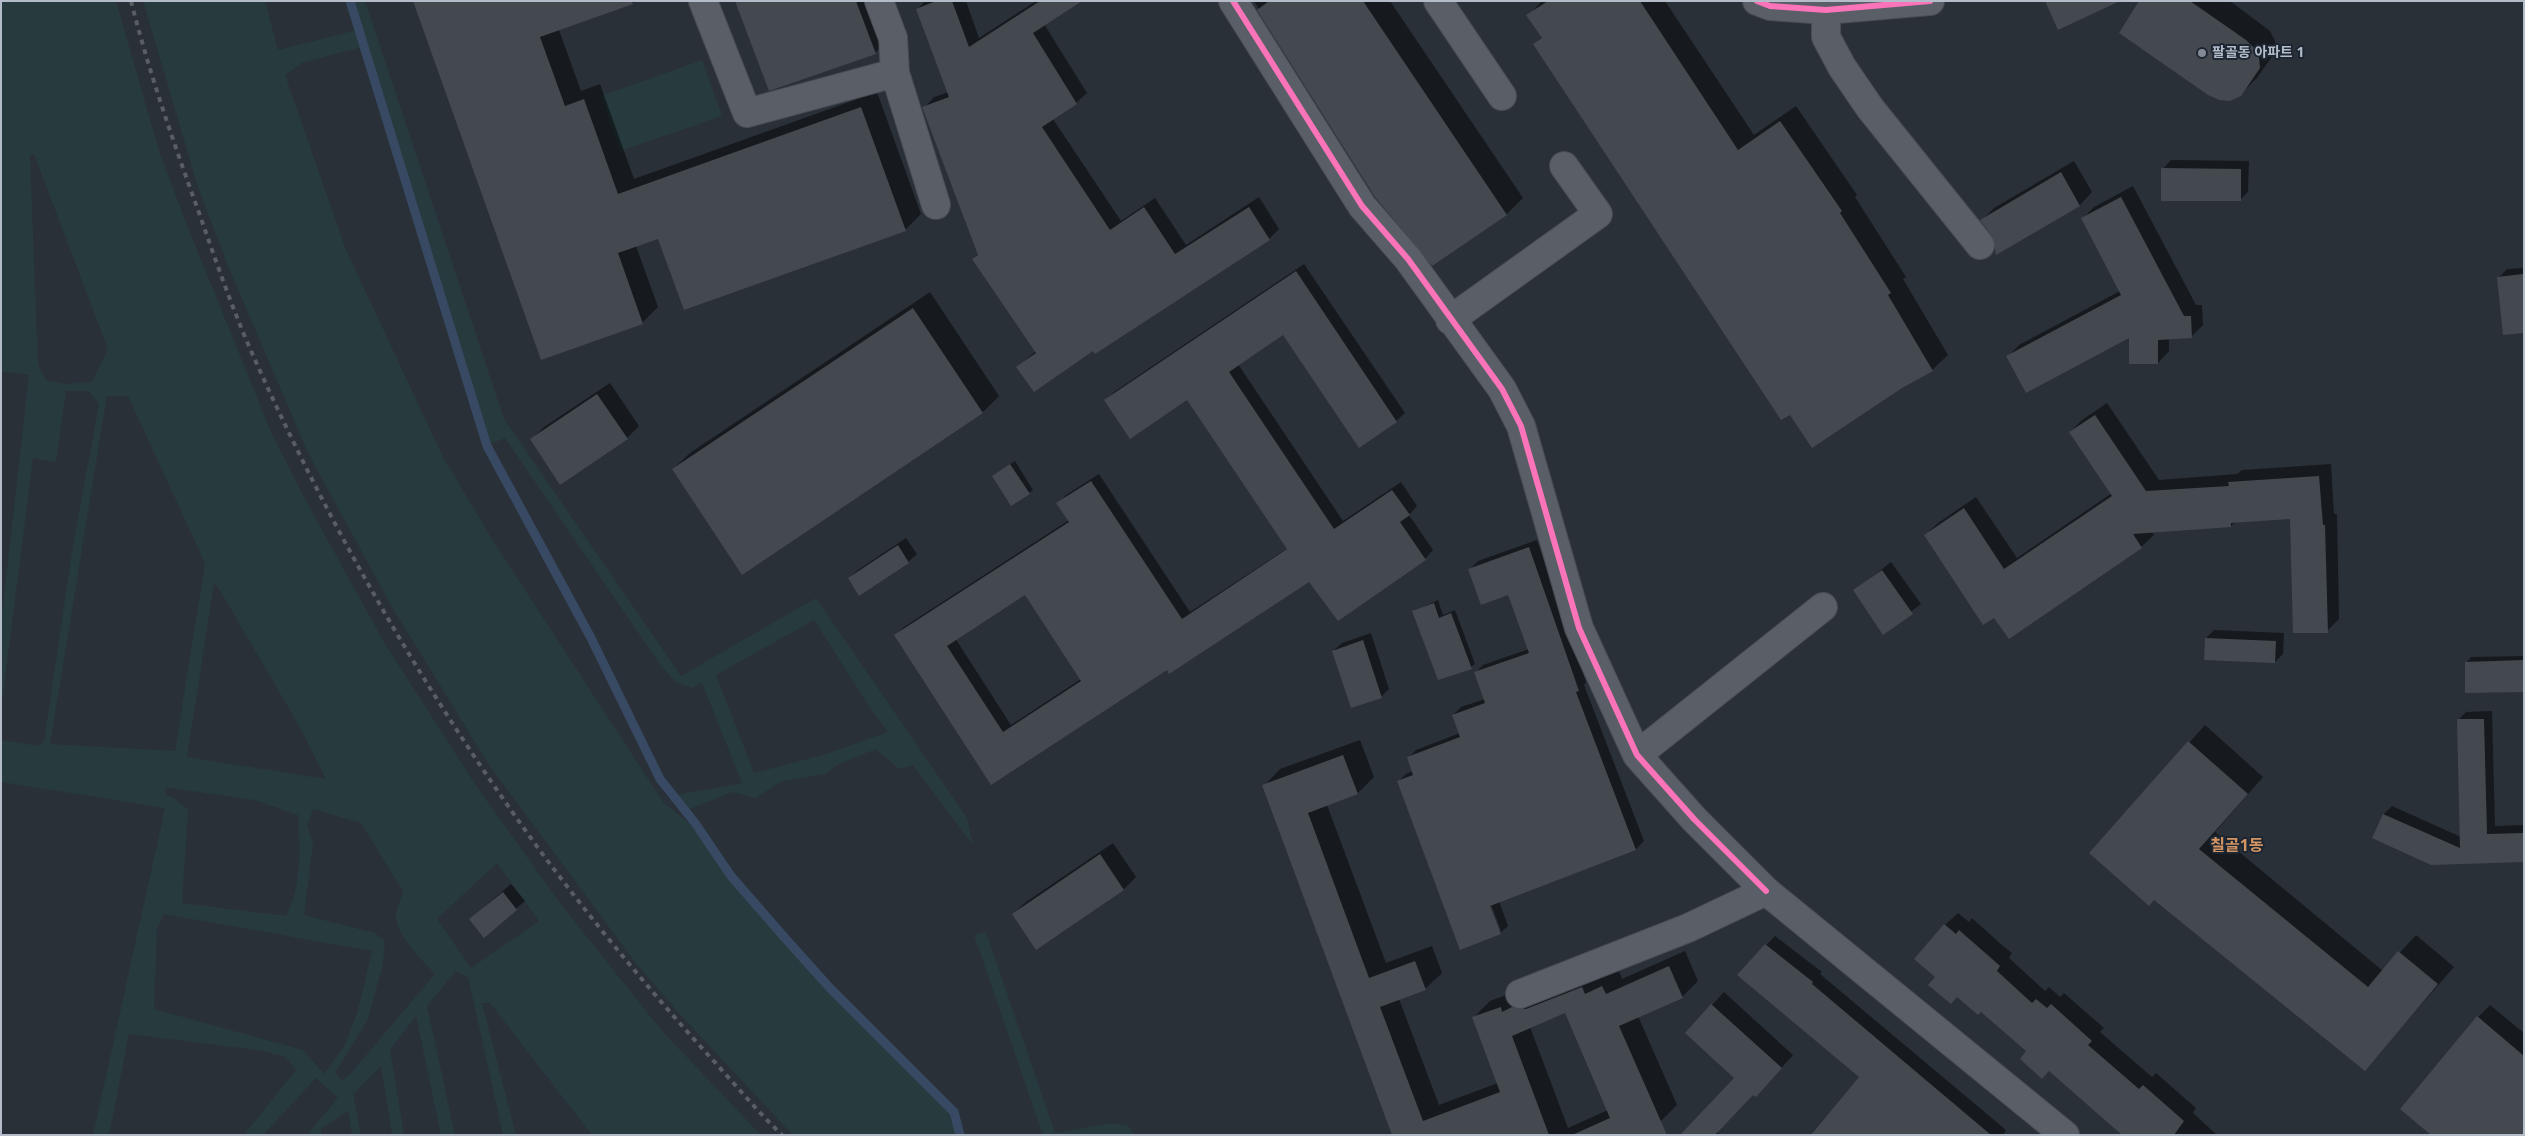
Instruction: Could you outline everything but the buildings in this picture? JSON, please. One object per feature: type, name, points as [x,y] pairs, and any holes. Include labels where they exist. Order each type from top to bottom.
[{"type":"street","points":[[703,1],[747,113],[896,73]]},
{"type":"street","points":[[879,1],[893,38],[896,73],[936,205]]},
{"type":"street","points":[[1233,1],[1362,206],[1408,259],[1450,320],[1502,389],[1521,426],[1579,628],[1637,755],[1694,819],[1766,891],[2065,1135]]},
{"type":"street","points":[[1438,1],[1502,96]]},
{"type":"street","points":[[1757,1],[1770,6],[1826,10],[1930,1]]},
{"type":"street","points":[[1826,10],[1826,37],[1842,67],[1870,108],[1980,246]]},
{"type":"street","points":[[1450,320],[1598,214],[1564,166]]},
{"type":"street","points":[[1637,755],[1823,606]]},
{"type":"street","points":[[1520,994],[1688,928],[1766,891]]},
{"type":"green space","points":[[1,1],[116,1],[159,151],[271,432],[305,499],[385,644],[477,787],[560,903],[662,1031],[761,1135],[592,1135],[490,1003],[482,1003],[516,1135],[503,1135],[468,977],[456,971],[427,1006],[455,1135],[441,1135],[416,1016],[390,1050],[404,1135],[392,1135],[381,1066],[353,1094],[361,1135],[352,1135],[348,1111],[321,1129],[322,1135],[307,1135],[338,1098],[316,1078],[263,1135],[244,1135],[296,1070],[284,1056],[257,1050],[129,1034],[109,1135],[93,1135],[165,808],[1,782],[1,740],[39,746],[44,741],[73,545],[99,404],[89,391],[66,391],[56,462],[33,458],[1,710],[1,622],[29,375],[1,371]],"holes":[[[34,154],[108,349],[92,382],[64,384],[46,380],[38,365],[30,155]],[[107,396],[128,396],[205,563],[175,751],[50,744]],[[214,584],[218,587],[298,724],[326,779],[187,757]],[[165,787],[254,800],[298,815],[299,867],[295,892],[286,916],[182,903],[188,810],[174,798],[165,794]],[[313,809],[361,823],[403,891],[396,913],[399,929],[416,954],[435,974],[351,1073],[342,1080],[335,1073],[367,1021],[383,965],[385,941],[375,933],[304,915],[313,844],[307,826]],[[497,863],[539,921],[471,968],[437,919]],[[164,914],[372,951],[358,1010],[345,1045],[324,1074],[303,1050],[154,1009],[157,928]]]},
{"type":"green space","points":[[143,1],[265,1],[278,50],[357,30],[362,47],[302,63],[285,75],[346,250],[443,457],[495,544],[663,802],[691,825],[729,878],[828,988],[952,1113],[958,1135],[793,1135],[687,1022],[638,966],[489,765],[392,607],[308,453],[228,266],[198,187]]},
{"type":"green space","points":[[352,1],[365,1],[504,419],[681,676],[816,598],[967,818],[973,845],[913,765],[899,769],[876,749],[837,765],[825,774],[780,782],[756,798],[732,792],[687,810],[676,795],[742,783],[702,683],[692,688],[676,682],[661,666],[505,438],[489,445]],"holes":[[[814,620],[867,703],[888,732],[826,754],[754,773],[716,675]]]},
{"type":"green space","points":[[702,60],[722,116],[620,151],[601,96]]},
{"type":"green space","points":[[986,932],[1055,1133],[1111,1123],[1127,1125],[1135,1135],[1043,1135],[974,935]]},
{"type":"waterway","points":[[350,1],[487,446],[591,638],[660,779],[695,823],[731,876],[785,938],[829,987],[954,1112],[960,1135]]},
{"type":"railway","points":[[131,1],[171,132],[244,335],[282,419],[314,483],[383,610],[459,733],[541,852],[602,931],[666,1007],[782,1135]]},
{"type":"cycle path","points":[[1233,1],[1362,206],[1408,259],[1502,389],[1521,426],[1579,628],[1637,755],[1694,819],[1766,891]]},
{"type":"cycle path","points":[[1757,1],[1770,6],[1826,10],[1930,1]]},
{"type":"place","name":"팔골동 아파트 1","points":[[2202,53]]},
{"type":"district","name":"칠골1동","points":[[2237,846]]}]
